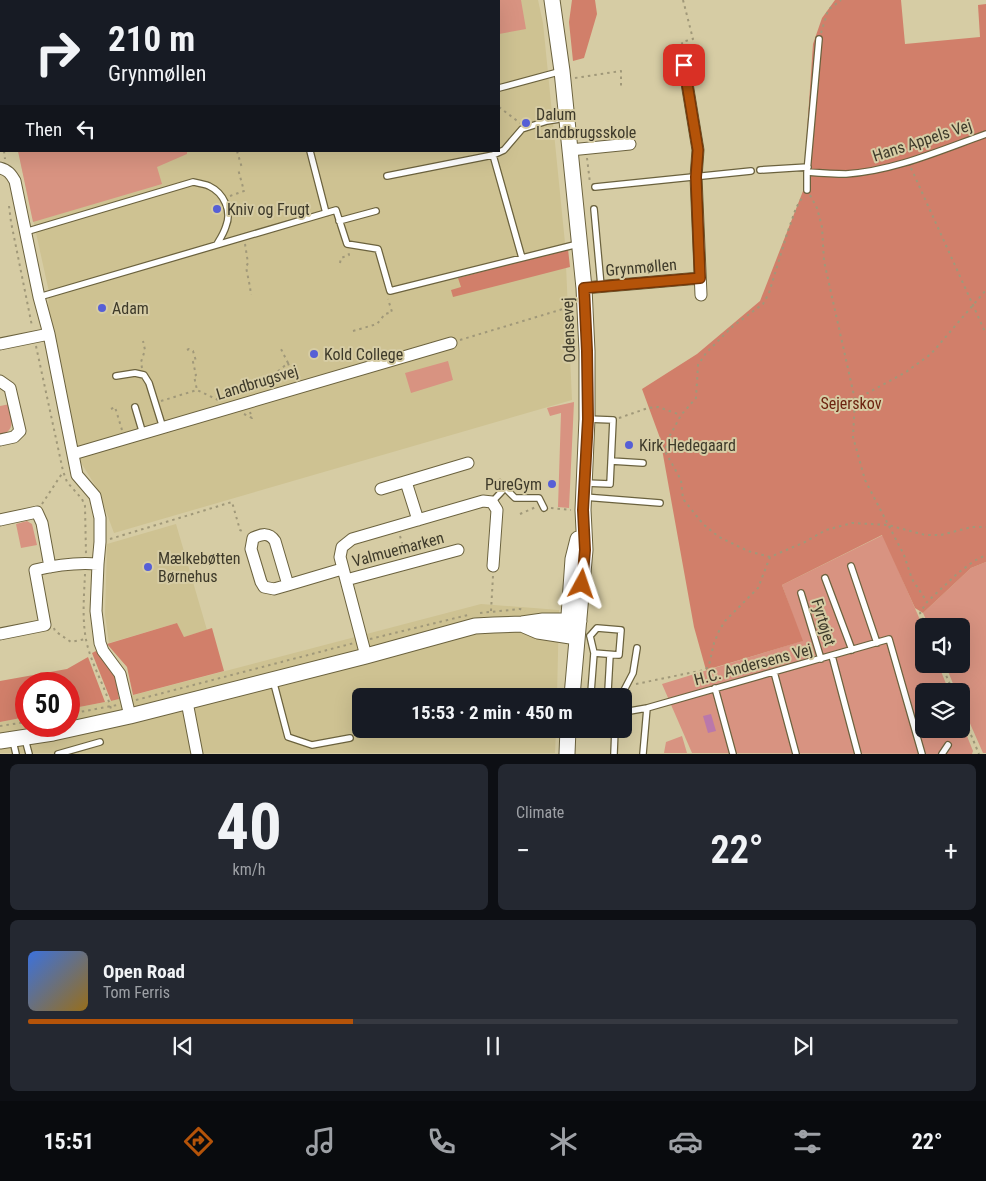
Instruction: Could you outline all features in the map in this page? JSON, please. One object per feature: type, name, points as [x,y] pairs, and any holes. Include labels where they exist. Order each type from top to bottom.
[{"type":"main road","name":"Odensevej","points":[[552,0],[580,244],[585,295],[587,351],[588,419],[584,497],[585,550],[576,630],[572,688]]},
{"type":"main road","name":"Odensevej","points":[[555,16],[557,0]]},
{"type":"main road","points":[[13,743],[187,702],[475,626],[522,624],[538,631],[576,630]]},
{"type":"main road","name":"Odensevej","points":[[565,688],[576,630]]},
{"type":"main road","points":[[567,754],[568,738]]},
{"type":"street","name":"Grynmøllen","points":[[684,65],[698,150],[696,177],[701,295]]},
{"type":"street","points":[[570,150],[630,144]]},
{"type":"street","points":[[3,169],[15,181],[39,297],[49,334],[77,475],[95,496],[100,518],[96,611],[100,643],[103,651],[120,674],[130,716]]},
{"type":"street","name":"Grynmøllen","points":[[585,295],[601,286],[700,278]]},
{"type":"street","points":[[0,344],[49,334]]},
{"type":"street","name":"Landbrugsvej","points":[[73,454],[451,342]]},
{"type":"street","points":[[0,381],[10,388],[20,431],[14,438],[0,440]]},
{"type":"street","points":[[380,490],[468,463]]},
{"type":"street","name":"Valmuemarken","points":[[406,482],[418,520]]},
{"type":"street","name":"Valmuemarken","points":[[366,656],[342,569],[340,557],[342,547],[352,540],[418,520],[482,501],[492,502]]},
{"type":"street","points":[[492,502],[497,510],[492,566]]},
{"type":"street","points":[[0,520],[37,512],[42,523],[50,567]]},
{"type":"street","points":[[253,538],[265,534],[269,534],[272,537],[288,585]]},
{"type":"street","name":"Valmuemarken","points":[[253,538],[252,550],[264,587],[274,589],[342,569]]},
{"type":"street","name":"Valmuemarken","points":[[346,580],[458,550]]},
{"type":"street","points":[[0,634],[45,625],[35,570],[68,564],[98,564]]},
{"type":"street","points":[[187,702],[197,754]]},
{"type":"lane","points":[[807,190],[819,39]]},
{"type":"lane","points":[[500,88],[562,75]]},
{"type":"lane","points":[[500,152],[504,150],[522,129],[547,121],[566,118]]},
{"type":"lane","name":"Hans Appels Vej","points":[[760,170],[808,169],[845,174],[872,170],[908,162],[986,134]]},
{"type":"lane","points":[[310,152],[326,213]]},
{"type":"lane","points":[[387,176],[493,155],[500,152]]},
{"type":"lane","points":[[493,155],[522,258]]},
{"type":"lane","points":[[595,187],[752,171]]},
{"type":"lane","points":[[25,232],[193,182],[208,185],[219,192],[227,207],[228,220],[217,244]]},
{"type":"lane","points":[[594,209],[601,286]]},
{"type":"lane","points":[[39,297],[336,210],[347,244],[378,249],[390,291],[580,244]]},
{"type":"lane","points":[[339,221],[376,211]]},
{"type":"lane","points":[[116,376],[135,372],[144,375],[149,383],[163,428]]},
{"type":"lane","points":[[135,407],[143,434]]},
{"type":"lane","points":[[584,497],[610,484],[613,420],[588,419]]},
{"type":"lane","points":[[611,461],[643,463]]},
{"type":"lane","points":[[500,483],[515,498],[539,498],[544,508]]},
{"type":"lane","points":[[492,502],[505,488]]},
{"type":"lane","points":[[584,497],[660,503]]},
{"type":"lane","points":[[850,566],[877,643]]},
{"type":"lane","points":[[825,578],[852,650]]},
{"type":"lane","name":"Fyrtøjet","points":[[800,593],[821,659]]},
{"type":"lane","points":[[576,630],[597,628],[621,630],[619,655],[594,653]]},
{"type":"lane","points":[[576,630],[594,653],[591,688]]},
{"type":"lane","name":"H.C. Andersens Vej","points":[[632,711],[647,708],[889,639],[922,754]]},
{"type":"lane","points":[[624,688],[632,673],[637,648]]},
{"type":"lane","points":[[608,688],[610,655]]},
{"type":"lane","points":[[832,656],[858,754]]},
{"type":"lane","points":[[774,672],[796,754]]},
{"type":"lane","points":[[273,680],[288,737],[312,744],[350,738]]},
{"type":"lane","points":[[715,688],[733,754]]},
{"type":"lane","points":[[643,754],[647,708]]},
{"type":"lane","points":[[614,754],[615,738]]},
{"type":"lane","points":[[58,754],[100,742]]},
{"type":"lane","points":[[13,743],[29,754]]},
{"type":"lane","points":[[942,754],[948,745]]},
{"type":"path","points":[[682,0],[693,39],[682,42],[684,65]]},
{"type":"path","points":[[819,39],[828,10],[841,0]]},
{"type":"path","points":[[562,75],[620,71],[621,86]]},
{"type":"path","points":[[500,107],[526,127]]},
{"type":"path","points":[[586,148],[590,188],[595,187]]},
{"type":"path","points":[[3,169],[4,152]]},
{"type":"path","points":[[237,152],[242,168]]},
{"type":"path","points":[[908,162],[986,334]]},
{"type":"path","points":[[223,198],[244,191],[238,169]]},
{"type":"path","points":[[927,602],[912,579],[904,555],[888,525],[865,480],[852,437],[855,400],[824,261],[820,221],[817,208],[807,190],[796,208],[769,293],[763,304],[733,326],[698,365],[696,398],[681,415],[666,443],[666,453],[681,480],[684,499],[703,524],[719,537],[748,551],[770,556],[805,542],[826,530],[852,523],[888,525],[925,535],[941,536],[972,527],[986,527]]},
{"type":"path","points":[[9,204],[11,222],[63,471],[67,482],[82,499],[85,506],[85,628],[88,650],[113,720]]},
{"type":"path","points":[[243,237],[247,252],[248,262],[246,267],[250,295]]},
{"type":"path","points":[[340,263],[341,258],[349,255],[347,244]]},
{"type":"path","points":[[855,400],[906,372],[931,354],[986,290]]},
{"type":"path","points":[[353,331],[377,324],[385,314],[392,312],[388,298],[390,291]]},
{"type":"path","points":[[451,342],[585,295]]},
{"type":"path","points":[[143,341],[146,350],[141,362],[144,375]]},
{"type":"path","points":[[281,349],[298,388]]},
{"type":"path","points":[[186,350],[193,351],[196,361],[192,362],[196,375],[194,376],[197,390]]},
{"type":"path","points":[[155,403],[197,390],[252,418],[246,398],[288,363]]},
{"type":"path","points":[[613,420],[648,408],[658,407],[681,415]]},
{"type":"path","points":[[111,409],[115,408],[125,439]]},
{"type":"path","points":[[37,512],[63,471]]},
{"type":"path","points":[[100,542],[232,502],[240,530],[253,538]]},
{"type":"path","points":[[398,526],[407,564]]},
{"type":"path","points":[[922,618],[920,613],[927,602],[966,567],[986,555]]},
{"type":"path","points":[[631,685],[707,668],[719,631],[725,621],[758,588],[770,556]]},
{"type":"path","points":[[491,611],[494,570],[492,566]]},
{"type":"path","points":[[45,625],[53,626],[55,631],[71,642],[87,639]]},
{"type":"path","points":[[0,726],[15,724]]},
{"type":"path","points":[[970,732],[979,754]]},
{"type":"shaded area","name":"Kold College","points":[[500,0],[538,0],[543,23],[565,243],[572,400],[114,533],[98,490],[80,461],[48,308],[49,292],[18,152],[500,152]]},
{"type":"shaded area","points":[[500,0],[521,0],[526,29],[500,34]]},
{"type":"shaded area","points":[[18,152],[187,152],[187,154],[157,167],[162,184],[33,222]]},
{"type":"shaded area","points":[[448,361],[453,380],[411,393],[405,373]]},
{"type":"shaded area","points":[[574,402],[569,508],[558,507],[561,413],[550,416],[547,408]]},
{"type":"shaded area","points":[[10,404],[11,427],[0,436],[0,406]]},
{"type":"shaded area","points":[[27,521],[32,524],[37,545],[21,548],[16,524]]},
{"type":"shaded area","name":"Mælkebøtten Børnehus","points":[[176,524],[207,630],[184,637],[177,623],[109,643],[105,615],[107,544]]},
{"type":"shaded area","points":[[883,535],[919,618],[915,618],[915,673],[942,673],[946,683],[915,683],[915,738],[968,738],[973,751],[972,754],[692,753],[662,684],[802,641],[782,585]]},
{"type":"shaded area","points":[[986,562],[986,753],[983,753],[970,723],[970,683],[953,683],[949,673],[970,673],[970,618],[925,618],[923,613],[971,568]]},
{"type":"shaded area","points":[[481,604],[559,610],[557,688],[352,688],[352,738],[556,738],[555,753],[0,753],[0,722],[15,719],[15,737],[80,737],[80,707],[111,701]]},
{"type":"shaded area","points":[[711,714],[716,731],[708,733],[703,716]]},
{"type":"shaded area","points":[[682,736],[687,753],[664,753],[666,742]]},
{"type":"green space","points":[[572,0],[595,0],[597,14],[584,58],[573,61],[569,22]]},
{"type":"green space","name":"Sejerskov","points":[[835,0],[901,0],[905,44],[980,37],[978,5],[986,4],[986,562],[971,568],[923,613],[915,608],[882,535],[782,585],[803,641],[706,670],[694,627],[660,438],[642,389],[697,354],[760,301],[803,191],[813,44],[822,18]]},
{"type":"green space","points":[[568,249],[570,267],[453,297],[451,290],[461,287],[458,278]]},
{"type":"green space","points":[[177,623],[184,637],[212,628],[224,671],[133,695],[127,667],[107,644]]},
{"type":"green space","points":[[96,651],[115,674],[119,699],[111,701],[92,653]]},
{"type":"green space","points":[[88,657],[105,702],[80,707],[80,672],[50,672],[67,669]]},
{"type":"green space","points":[[15,678],[15,719],[0,722],[0,681]]},
{"type":"place","name":"Dalum Landbrugsskole","points":[[526,123]]},
{"type":"place","name":"Kniv og Frugt","points":[[217,209]]},
{"type":"place","name":"Adam","points":[[102,308]]},
{"type":"place","name":"Kold College","points":[[314,354]]},
{"type":"place","name":"Kirk Hedegaard","points":[[629,445]]},
{"type":"place","name":"PureGym","points":[[552,484]]},
{"type":"place","name":"Mælkebøtten Børnehus","points":[[148,567]]},
{"type":"route","points":[[582,584],[585,550],[583,510],[588,419],[584,288],[700,278],[696,177],[698,150],[684,65]]}]
